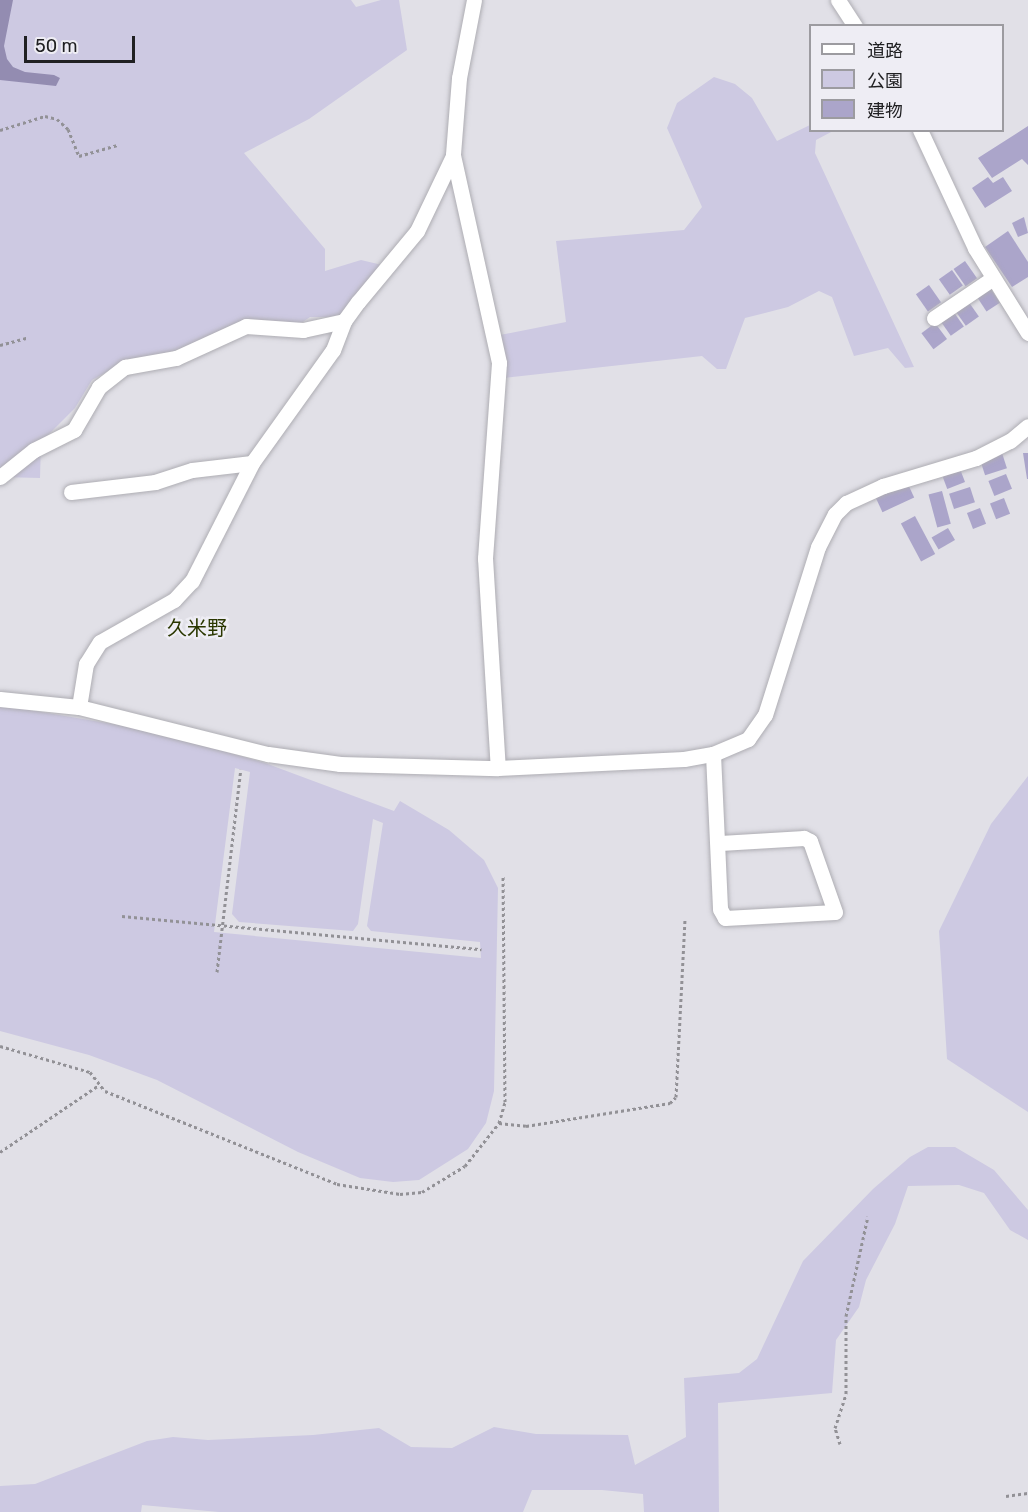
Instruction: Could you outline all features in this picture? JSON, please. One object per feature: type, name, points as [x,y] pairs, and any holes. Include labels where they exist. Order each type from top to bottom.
[{"type":"street","points":[[474,0],[459,78],[453,155],[499,363],[485,558],[498,768]]},
{"type":"street","points":[[838,0],[854,24]]},
{"type":"street","points":[[921,132],[993,278],[1028,333]]},
{"type":"street","points":[[79,707],[86,664],[100,642],[174,600],[192,581],[252,463],[333,350],[344,321],[417,231],[453,155]]},
{"type":"street","points":[[934,318],[993,278]]},
{"type":"street","points":[[0,477],[34,450],[74,430],[99,387],[124,367],[176,358],[246,326],[303,330],[344,321]]},
{"type":"street","points":[[0,699],[79,707],[296,759],[340,764],[498,768],[684,759],[713,754],[748,739],[765,716],[818,547],[835,514],[846,503],[882,486],[976,458],[1010,441],[1028,426]]},
{"type":"street","points":[[71,492],[155,482],[192,470],[252,463]]},
{"type":"street","points":[[713,754],[720,843],[720,909],[725,918],[830,915],[835,912],[810,841],[804,838],[720,843]]},
{"type":"path","points":[[0,130],[45,116],[57,119],[68,129],[79,156],[117,145]]},
{"type":"path","points":[[0,345],[27,338]]},
{"type":"path","points":[[217,972],[241,769]]},
{"type":"path","points":[[0,1046],[90,1072],[99,1085],[191,1127],[337,1184],[400,1194],[422,1192],[443,1182],[465,1166],[499,1123],[505,1102],[503,875]]},
{"type":"path","points":[[122,916],[481,949]]},
{"type":"path","points":[[499,1123],[526,1126],[670,1103],[676,1097],[685,918]]},
{"type":"path","points":[[0,1152],[99,1085]]},
{"type":"path","points":[[840,1444],[836,1428],[846,1394],[846,1316],[868,1216]]},
{"type":"path","points":[[1006,1496],[1028,1493]]},
{"type":"green space","points":[[0,0],[351,0],[356,7],[381,0],[399,0],[407,50],[309,119],[244,153],[325,249],[325,271],[361,260],[382,265],[345,317],[310,317],[282,336],[254,331],[121,364],[92,380],[75,408],[41,442],[40,478],[0,477]]},
{"type":"green space","points":[[714,77],[735,84],[752,98],[777,141],[809,125],[809,132],[831,132],[816,140],[815,153],[914,367],[905,368],[888,348],[854,356],[832,297],[819,291],[788,307],[745,318],[726,369],[717,369],[702,356],[503,378],[500,335],[566,322],[556,241],[684,230],[702,207],[667,128],[677,103]]},
{"type":"green space","points":[[0,705],[154,731],[265,763],[394,811],[400,801],[449,830],[484,860],[498,888],[494,1091],[486,1123],[468,1149],[419,1180],[393,1182],[360,1178],[298,1152],[157,1080],[89,1055],[0,1031]],"holes":[[[235,768],[250,772],[232,914],[239,922],[353,931],[358,924],[373,819],[383,823],[367,926],[371,931],[480,942],[481,958],[214,932]]]},
{"type":"green space","points":[[1028,776],[1028,1112],[947,1059],[939,931],[991,824]]},
{"type":"green space","points":[[928,1147],[955,1147],[994,1170],[1028,1210],[1028,1240],[1010,1230],[984,1193],[959,1185],[908,1186],[895,1224],[866,1280],[859,1307],[836,1340],[832,1393],[718,1403],[719,1512],[644,1512],[643,1494],[602,1490],[532,1490],[523,1512],[219,1512],[142,1505],[141,1512],[0,1512],[0,1486],[35,1484],[147,1441],[173,1437],[208,1440],[313,1435],[379,1428],[411,1447],[452,1448],[494,1427],[536,1434],[628,1435],[635,1465],[686,1437],[684,1378],[739,1373],[757,1359],[803,1261],[873,1189],[910,1157]]},
{"type":"shaded area","points":[[0,0],[13,0],[4,46],[7,59],[13,67],[25,72],[54,75],[60,78],[56,86],[0,80]]},
{"type":"building","points":[[1028,126],[1028,165],[1022,159],[992,178],[978,158]]},
{"type":"building","points":[[988,177],[993,183],[1003,177],[1012,191],[985,208],[972,188]]},
{"type":"building","points":[[1024,217],[1028,233],[1018,237],[1012,223]]},
{"type":"building","points":[[1008,231],[1028,262],[1028,277],[1012,287],[985,247]]},
{"type":"building","points":[[965,261],[977,278],[966,286],[954,269]]},
{"type":"building","points":[[952,270],[963,286],[950,295],[939,279]]},
{"type":"building","points":[[929,285],[941,302],[928,311],[916,294]]},
{"type":"building","points":[[989,286],[1000,303],[986,311],[976,295]]},
{"type":"building","points":[[968,301],[979,317],[966,326],[955,310]]},
{"type":"building","points":[[953,311],[964,327],[951,336],[940,320]]},
{"type":"building","points":[[935,323],[947,339],[933,349],[921,333]]},
{"type":"building","points":[[1002,453],[1007,468],[985,475],[980,460]]},
{"type":"building","points":[[1023,453],[1028,453],[1028,479],[1027,479]]},
{"type":"building","points":[[960,469],[965,482],[947,489],[942,476]]},
{"type":"building","points":[[1006,474],[1012,489],[994,496],[988,481]]},
{"type":"building","points":[[907,482],[914,497],[882,512],[875,497]]},
{"type":"building","points":[[970,487],[975,502],[954,509],[949,494]]},
{"type":"building","points":[[942,491],[951,524],[937,527],[928,495]]},
{"type":"building","points":[[1004,498],[1010,514],[996,519],[990,503]]},
{"type":"building","points":[[980,508],[986,524],[973,529],[967,513]]},
{"type":"building","points":[[915,516],[935,554],[921,561],[901,524]]},
{"type":"building","points":[[948,528],[955,540],[939,550],[932,538]]},
{"type":"district","name":"久米野","points":[[197,628]]}]
